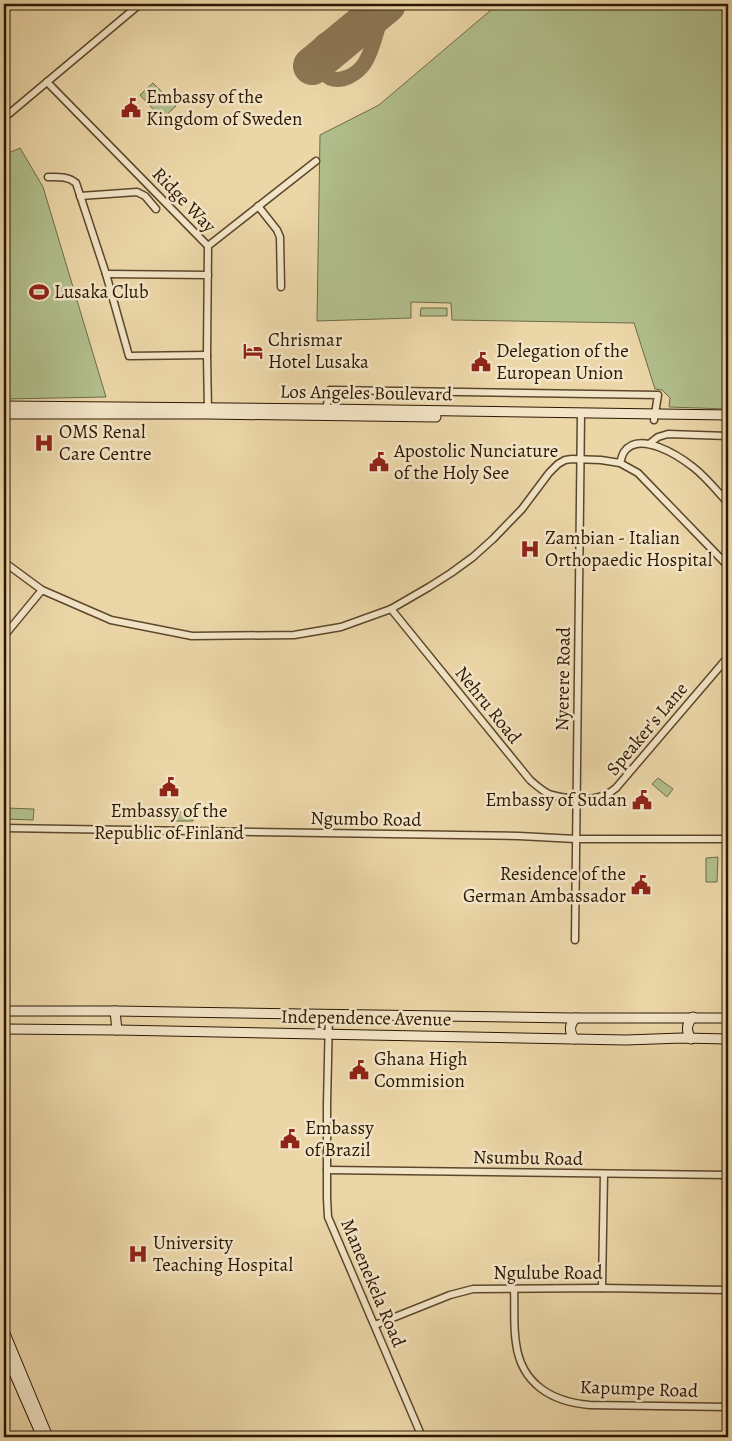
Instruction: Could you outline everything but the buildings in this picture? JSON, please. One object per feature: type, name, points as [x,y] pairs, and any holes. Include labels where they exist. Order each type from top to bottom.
[{"type":"main road","name":"Los Angeles Boulevard","points":[[4,406],[208,411],[655,417],[728,420]]},
{"type":"main road","name":"Los Angeles Boulevard","points":[[4,414],[326,409],[581,416]]},
{"type":"main road","name":"Los Angeles Boulevard","points":[[655,417],[728,415]]},
{"type":"main road","name":"Independence Avenue","points":[[4,1011],[571,1018],[728,1018]]},
{"type":"main road","points":[[116,1011],[117,1030]]},
{"type":"main road","points":[[683,1017],[687,1024],[686,1038]]},
{"type":"main road","points":[[686,1038],[687,1028],[693,1017]]},
{"type":"main road","points":[[565,1039],[569,1032],[571,1018]]},
{"type":"main road","points":[[571,1018],[570,1028],[574,1039]]},
{"type":"main road","name":"Independence Avenue","points":[[4,1029],[626,1040],[728,1039]]},
{"type":"main road","points":[[4,1331],[6,1348],[42,1437]]},
{"type":"main road","points":[[6,1348],[48,1437]]},
{"type":"street","points":[[4,118],[140,4]]},
{"type":"street","name":"Ridge Way","points":[[47,82],[208,246],[208,411]]},
{"type":"street","points":[[208,246],[316,161]]},
{"type":"street","points":[[48,178],[71,179],[76,184],[106,274],[129,356],[207,354]]},
{"type":"street","points":[[80,196],[137,192],[145,196],[156,210]]},
{"type":"street","points":[[258,206],[277,230],[280,238],[280,287]]},
{"type":"street","points":[[106,274],[208,275]]},
{"type":"street","points":[[326,409],[330,390],[658,395],[655,417]]},
{"type":"street","name":"Nyerere Road","points":[[574,940],[581,416]]},
{"type":"street","points":[[649,444],[658,437],[668,434],[728,436]]},
{"type":"street","points":[[620,463],[624,452],[635,444],[643,443],[657,446],[694,468],[728,503]]},
{"type":"street","points":[[4,562],[42,590],[111,620],[192,636],[294,635],[341,627],[391,609],[429,587],[473,557],[522,509],[558,464],[565,460],[581,459],[620,463],[638,473],[728,566]]},
{"type":"street","points":[[4,636],[42,590]]},
{"type":"street","name":"Nehru Road","points":[[391,609],[530,780],[549,794],[576,799]]},
{"type":"street","name":"Speaker's Lane","points":[[576,799],[601,797],[616,788],[728,657]]},
{"type":"street","name":"Ngumbo Road","points":[[4,828],[509,836],[576,839],[728,839]]},
{"type":"street","name":"Manenekela Road","points":[[329,1014],[327,1208],[331,1225],[422,1437]]},
{"type":"street","name":"Nsumbu Road","points":[[327,1170],[728,1175]]},
{"type":"street","points":[[602,1288],[604,1174]]},
{"type":"street","name":"Ngulube Road","points":[[375,1325],[473,1289],[602,1288],[728,1290]]},
{"type":"street","name":"Kapumpe Road","points":[[514,1289],[515,1332],[518,1353],[525,1369],[536,1384],[554,1398],[590,1405],[728,1407]]},
{"type":"green space","points":[[498,4],[728,4],[728,409],[669,407],[670,398],[662,390],[655,389],[634,323],[452,320],[451,303],[411,302],[411,318],[317,321],[320,135],[379,105]]},
{"type":"green space","points":[[153,83],[176,106],[162,119],[140,95]]},
{"type":"green space","name":"Lusaka Club","points":[[20,148],[43,187],[106,397],[4,399],[4,155]]},
{"type":"green space","points":[[421,308],[447,308],[447,316],[420,316]]},
{"type":"green space","points":[[658,778],[673,789],[667,797],[652,784]]},
{"type":"green space","points":[[6,808],[34,809],[33,820],[6,819]]},
{"type":"green space","points":[[174,812],[194,812],[193,821],[174,821]]},
{"type":"green space","points":[[718,857],[717,882],[706,882],[706,858]]},
{"type":"green space","points":[[723,885],[728,885],[728,911],[723,911]]},
{"type":"taxiway","points":[[351,34],[328,38],[319,46],[317,52],[318,64],[321,70],[330,78],[349,77],[364,64],[388,4]]},
{"type":"runway","points":[[312,66],[387,4]]},
{"type":"place","name":"Embassy of the Kingdom of Sweden","points":[[131,108]]},
{"type":"place","name":"Lusaka Club","points":[[39,292]]},
{"type":"place","name":"Chrismar Hotel Lusaka","points":[[253,351]]},
{"type":"place","name":"Delegation of the European Union","points":[[481,362]]},
{"type":"place","name":"OMS Renal Care Centre","points":[[44,443]]},
{"type":"place","name":"Apostolic Nunciature of the Holy See","points":[[379,462]]},
{"type":"place","name":"Zambian - Italian Orthopaedic Hospital","points":[[530,549]]},
{"type":"place","name":"Embassy of the Republic of Finland","points":[[169,787]]},
{"type":"place","name":"Embassy of Sudan","points":[[642,800]]},
{"type":"place","name":"Residence of the German Ambassador","points":[[641,885]]},
{"type":"place","name":"Ghana High Commision","points":[[359,1070]]},
{"type":"place","name":"Embassy of Brazil","points":[[290,1139]]},
{"type":"place","name":"University Teaching Hospital","points":[[138,1254]]}]
